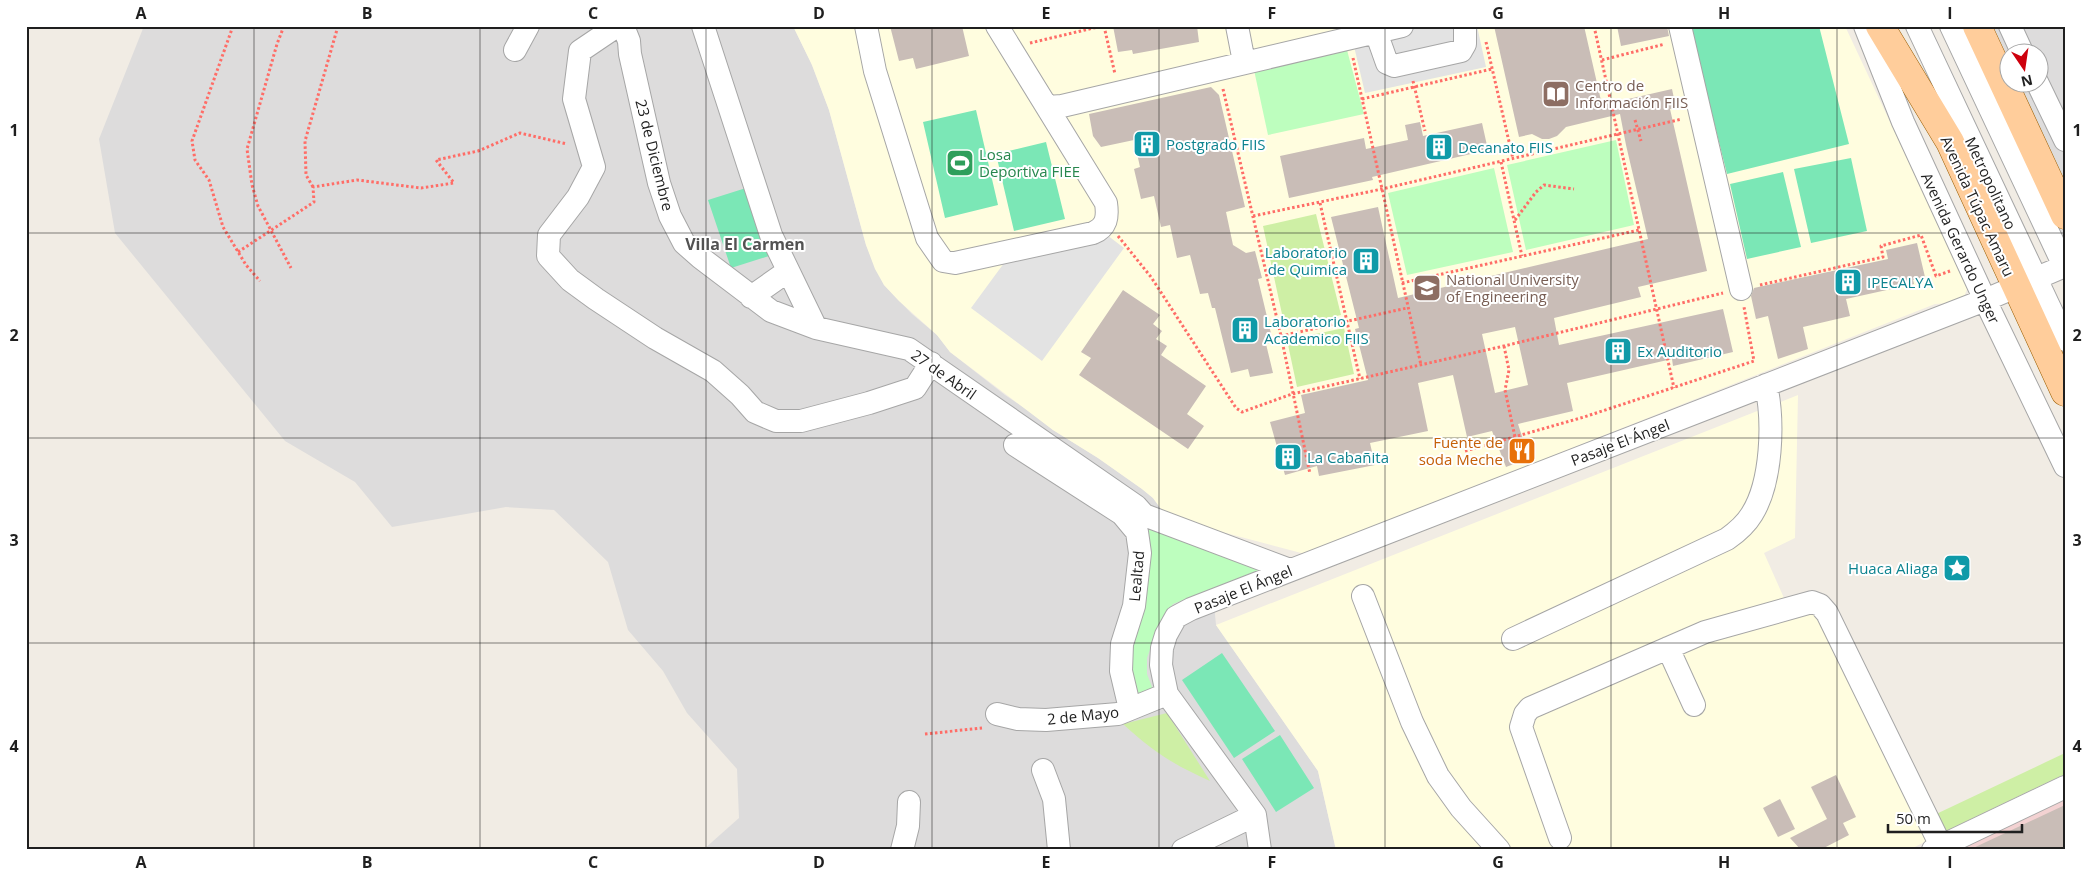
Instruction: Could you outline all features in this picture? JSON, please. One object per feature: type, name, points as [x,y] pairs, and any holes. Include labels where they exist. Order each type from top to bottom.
[{"type":"main road","name":"Avenida Túpac Amaru","points":[[1880,26],[1950,142],[2026,283],[2065,392]]},
{"type":"main road","points":[[1977,26],[2065,215]]},
{"type":"street","points":[[515,50],[528,26]]},
{"type":"street","points":[[617,26],[580,51],[574,99],[594,167],[578,197],[549,235],[548,256],[570,280],[655,338],[713,371],[740,394],[755,412],[776,422],[801,420],[869,403],[915,388],[931,363]]},
{"type":"street","name":"23 de Diciembre","points":[[623,26],[629,41],[630,54],[659,183],[670,216],[684,243],[700,258],[771,311],[816,328]]},
{"type":"street","points":[[703,26],[771,235],[816,328]]},
{"type":"street","points":[[866,26],[875,71],[926,238],[943,261],[954,263],[1093,233],[1101,229],[1106,222],[1108,212],[1106,203],[997,26]]},
{"type":"street","points":[[1237,26],[1244,62]]},
{"type":"street","points":[[1047,107],[1062,106],[1402,26]]},
{"type":"street","name":"Avenida Gerardo Unger","points":[[1865,26],[1903,122],[1967,263],[2065,466]]},
{"type":"street","name":"Metropolitano","points":[[1917,26],[2026,283],[2065,340]]},
{"type":"street","name":"Metropolitano","points":[[1951,26],[2064,267]]},
{"type":"street","points":[[2010,26],[2017,42]]},
{"type":"street","points":[[1376,32],[1387,63],[1394,66],[1462,51],[1475,31]]},
{"type":"street","points":[[1681,33],[1741,289]]},
{"type":"street","points":[[2046,92],[2057,105],[2065,140]]},
{"type":"street","name":"Pasaje El Ángel","points":[[1167,694],[1161,665],[1162,648],[1166,635],[1176,617],[1191,608],[1985,300],[2064,267]]},
{"type":"street","points":[[751,297],[788,271]]},
{"type":"street","name":"27 de Abril","points":[[816,328],[909,349],[1136,506],[1144,515],[1290,570]]},
{"type":"street","points":[[1513,639],[1727,539],[1745,524],[1757,505],[1768,459],[1771,421],[1766,385]]},
{"type":"street","name":"Lealtad","points":[[1015,445],[1122,514],[1137,532],[1140,553],[1134,606],[1122,644],[1120,671],[1130,709]]},
{"type":"street","points":[[1362,596],[1412,722],[1438,776],[1461,808],[1499,850]]},
{"type":"street","points":[[1560,838],[1523,734],[1522,720],[1530,708],[1704,632],[1812,602],[1820,605],[1827,613],[1937,848],[2065,787]]},
{"type":"street","points":[[1668,648],[1694,705]]},
{"type":"street","points":[[1167,694],[1255,815],[1260,850]]},
{"type":"street","name":"2 de Mayo","points":[[996,714],[1018,719],[1046,720],[1118,714],[1167,694]]},
{"type":"street","points":[[1043,770],[1054,799],[1060,850]]},
{"type":"street","points":[[902,850],[908,826],[909,802]]},
{"type":"street","points":[[1184,850],[1255,815]]},
{"type":"path","points":[[233,26],[192,141],[195,160],[209,180],[224,227],[238,252],[260,281]]},
{"type":"path","points":[[284,26],[277,44],[247,149],[252,185],[258,206],[291,268]]},
{"type":"path","points":[[238,252],[314,202],[313,187],[306,175],[305,142],[338,26]]},
{"type":"path","points":[[1024,44],[1103,26],[1116,80]]},
{"type":"path","points":[[1594,26],[1674,388]]},
{"type":"path","points":[[1475,31],[1492,69],[1513,159]]},
{"type":"path","points":[[1602,60],[1681,33]]},
{"type":"path","points":[[1349,38],[1421,365]]},
{"type":"path","points":[[1409,63],[1425,131]]},
{"type":"path","points":[[1218,69],[1281,336],[1310,474]]},
{"type":"path","points":[[1362,99],[1492,69]]},
{"type":"path","points":[[1253,216],[1501,162],[1700,115]]},
{"type":"path","points":[[1636,120],[1641,141]]},
{"type":"path","points":[[313,187],[357,180],[421,188],[454,183],[436,160],[478,151],[520,132],[590,150]]},
{"type":"path","points":[[1501,162],[1522,256]]},
{"type":"path","points":[[1514,221],[1536,192],[1544,185],[1574,189]]},
{"type":"path","points":[[1320,202],[1360,379]]},
{"type":"path","points":[[1106,222],[1151,277],[1236,408],[1242,412],[1292,394],[1883,257],[1881,246],[1922,235],[1936,276],[1967,263]]},
{"type":"path","points":[[1402,283],[1640,230]]},
{"type":"path","points":[[1465,451],[1584,417],[1754,361],[1741,289]]},
{"type":"path","points":[[1281,336],[1408,308]]},
{"type":"path","points":[[1504,346],[1509,370],[1505,390],[1515,437]]},
{"type":"path","points":[[926,734],[992,727],[996,714]]},
{"type":"shaded area","points":[[144,26],[793,26],[812,65],[829,110],[866,245],[884,285],[912,314],[937,335],[950,352],[1005,395],[1053,430],[1098,458],[1142,489],[1153,498],[1161,509],[1207,528],[1216,625],[1318,771],[1336,850],[703,850],[739,818],[737,769],[687,713],[663,671],[628,630],[608,562],[554,510],[506,507],[392,527],[355,482],[285,441],[115,233],[99,139]]},
{"type":"shaded area","name":"National University of Engineering","points":[[793,26],[1845,26],[1958,267],[1969,284],[1964,297],[1950,303],[1935,304],[1305,554],[1207,528],[1161,509],[1153,498],[1142,489],[1098,458],[1053,430],[950,352],[937,335],[899,301],[884,285],[875,269],[866,245],[829,110],[812,65]]},
{"type":"shaded area","points":[[1426,26],[1477,26],[1486,67],[1365,93],[1353,42]]},
{"type":"shaded area","points":[[1963,26],[2065,26],[2065,243]]},
{"type":"shaded area","points":[[1090,222],[1124,248],[1042,361],[971,308],[1007,259],[1003,242]]},
{"type":"shaded area","points":[[1798,395],[1795,538],[1764,553],[1788,607],[1813,599],[1932,838],[1909,850],[1336,850],[1318,771],[1216,625]]},
{"type":"shaded area","points":[[2065,798],[2065,850],[1955,850]]},
{"type":"green space","points":[[1690,26],[1819,26],[1849,144],[1727,174]]},
{"type":"green space","points":[[1347,50],[1364,114],[1268,135],[1254,70]]},
{"type":"green space","name":"Losa Deportiva FIEE","points":[[976,110],[998,205],[945,218],[923,122]]},
{"type":"green space","points":[[1616,140],[1634,225],[1526,250],[1507,165]]},
{"type":"green space","points":[[1046,142],[1065,219],[1014,231],[996,154]]},
{"type":"green space","points":[[1851,158],[1867,231],[1811,243],[1794,169]]},
{"type":"green space","points":[[1494,168],[1513,252],[1407,275],[1388,193]]},
{"type":"green space","points":[[1783,172],[1801,247],[1747,259],[1730,184]]},
{"type":"green space","points":[[746,188],[769,256],[731,268],[708,200]]},
{"type":"green space","points":[[1316,214],[1341,315],[1285,328],[1263,226]]},
{"type":"green space","points":[[1344,328],[1354,374],[1297,387],[1287,340]]},
{"type":"green space","points":[[1149,528],[1259,570],[1173,604],[1160,622],[1147,658],[1147,674],[1154,692],[1134,699],[1129,672]]},
{"type":"green space","points":[[1222,653],[1275,731],[1234,758],[1182,680]]},
{"type":"green space","points":[[1167,713],[1210,781],[1164,757],[1123,724]]},
{"type":"green space","points":[[1280,735],[1314,788],[1276,812],[1242,759]]},
{"type":"green space","points":[[2065,753],[2065,774],[1946,831],[1932,816]]},
{"type":"building","points":[[890,26],[962,26],[969,56],[916,69],[913,58],[899,61]]},
{"type":"building","points":[[1113,26],[1197,26],[1199,42],[1133,54],[1132,50],[1118,52]]},
{"type":"building","points":[[1494,26],[1584,26],[1602,105],[1672,89],[1676,108],[1670,109],[1707,271],[1638,287],[1641,297],[1554,318],[1559,345],[1723,309],[1733,352],[1673,366],[1672,359],[1567,383],[1573,411],[1518,424],[1529,458],[1506,467],[1492,431],[1467,437],[1453,375],[1418,383],[1428,431],[1370,443],[1375,465],[1319,476],[1317,466],[1285,475],[1270,422],[1305,413],[1301,395],[1368,380],[1355,329],[1359,328],[1331,217],[1378,207],[1398,298],[1648,239],[1620,114],[1566,127],[1557,136],[1549,139],[1542,139],[1532,134],[1519,137]],"holes":[[[1515,327],[1528,385],[1495,393],[1482,334]]]},
{"type":"building","points":[[1617,26],[1667,26],[1669,36],[1621,46]]},
{"type":"building","points":[[1211,87],[1219,95],[1245,207],[1226,212],[1233,245],[1246,253],[1255,251],[1262,278],[1258,279],[1273,342],[1266,344],[1273,373],[1250,377],[1248,369],[1231,373],[1215,308],[1212,308],[1208,293],[1200,294],[1190,255],[1177,258],[1170,225],[1161,227],[1154,196],[1141,199],[1134,169],[1140,167],[1134,140],[1101,147],[1093,136],[1089,114]]},
{"type":"building","points":[[1420,122],[1423,136],[1482,123],[1488,150],[1372,177],[1373,180],[1289,198],[1280,156],[1364,138],[1366,149],[1408,140],[1405,125]]},
{"type":"building","name":"IPECALYA","points":[[1917,243],[1925,277],[1913,280],[1914,284],[1846,299],[1850,316],[1803,327],[1808,349],[1778,359],[1768,316],[1756,319],[1751,296],[1754,288],[1888,259],[1886,250]]},
{"type":"building","points":[[1123,290],[1160,315],[1153,324],[1162,331],[1156,339],[1167,346],[1161,355],[1206,386],[1187,414],[1204,426],[1188,449],[1079,375],[1091,358],[1081,352]]},
{"type":"building","points":[[1836,775],[1856,817],[1843,823],[1849,835],[1820,850],[1801,850],[1790,838],[1827,819],[1811,787]]},
{"type":"building","points":[[1780,799],[1795,829],[1778,837],[1763,808]]},
{"type":"building","points":[[2065,805],[2065,850],[1969,850]]},
{"type":"place","name":"Centro de Información FIIS","points":[[1556,94]]},
{"type":"place","name":"Postgrado FIIS","points":[[1147,144]]},
{"type":"place","name":"Decanato FIIS","points":[[1439,147]]},
{"type":"place","name":"Losa Deportiva FIEE","points":[[960,163]]},
{"type":"place","name":"Laboratorio de Quimica","points":[[1366,261]]},
{"type":"place","name":"IPECALYA","points":[[1848,282]]},
{"type":"place","name":"National University of Engineering","points":[[1427,288]]},
{"type":"place","name":"Laboratorio Academico FIIS","points":[[1245,330]]},
{"type":"place","name":"Ex Auditorio","points":[[1618,351]]},
{"type":"place","name":"Fuente de soda Meche","points":[[1522,451]]},
{"type":"place","name":"La Cabañita","points":[[1288,457]]},
{"type":"place","name":"Huaca Aliaga","points":[[1957,568]]},
{"type":"district","name":"Villa El Carmen","points":[[745,244]]}]
